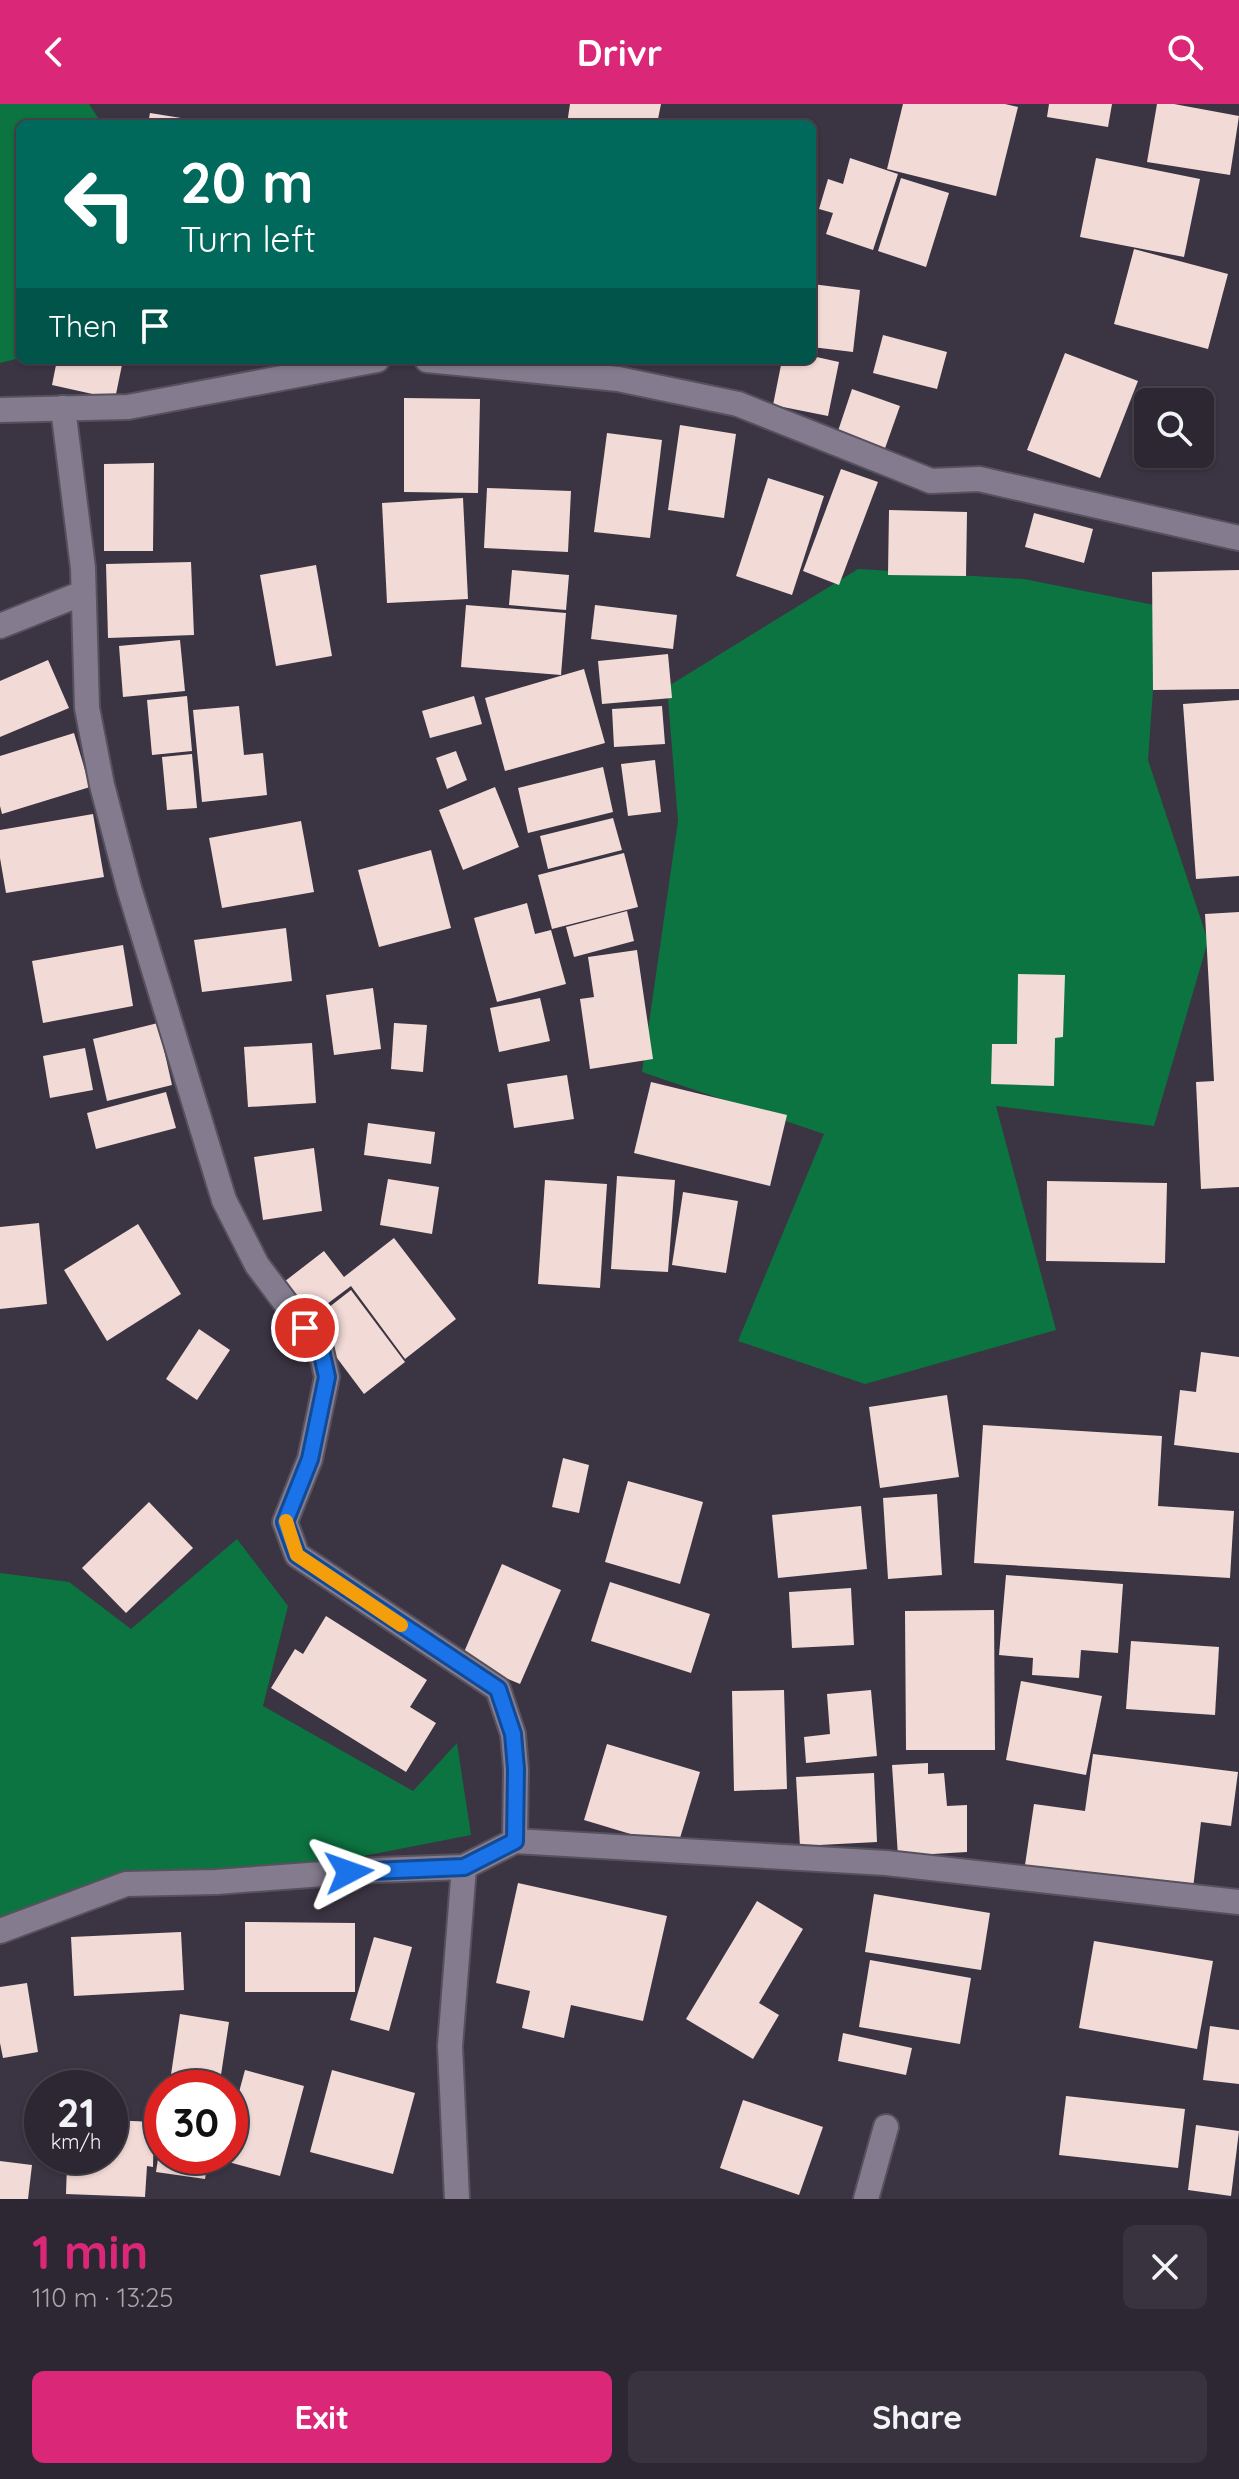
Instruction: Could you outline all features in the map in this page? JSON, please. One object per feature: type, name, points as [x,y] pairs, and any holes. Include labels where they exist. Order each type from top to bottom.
[{"type":"street","points":[[0,410],[128,407],[356,364]]},
{"type":"street","points":[[467,364],[618,379],[738,404],[931,481],[979,479],[1239,538]]},
{"type":"street","points":[[63,408],[83,568],[87,708],[102,785],[129,888],[224,1200],[257,1265],[321,1350],[327,1377],[310,1459],[285,1522],[297,1555],[498,1689],[513,1734],[515,1841]]},
{"type":"street","points":[[0,626],[83,593]]},
{"type":"street","points":[[0,1931],[126,1884],[216,1882],[464,1867],[515,1841],[886,1863],[1239,1902]]},
{"type":"street","points":[[457,2199],[450,2046],[464,1867]]},
{"type":"street","points":[[866,2199],[886,2127]]},
{"type":"green space","points":[[0,104],[89,104],[99,120],[16,120],[16,359],[0,363]]},
{"type":"green space","points":[[858,569],[1024,579],[1159,606],[1148,760],[1208,941],[1154,1126],[996,1106],[1056,1330],[865,1384],[738,1341],[824,1134],[642,1072],[678,821],[667,687]]},
{"type":"green space","points":[[237,1539],[288,1606],[263,1706],[413,1791],[457,1743],[471,1835],[317,1865],[112,1885],[0,1925],[0,1573],[69,1582],[131,1629]]},
{"type":"building","points":[[570,104],[661,104],[658,120],[568,120]]},
{"type":"building","points":[[903,104],[1005,104],[1018,107],[996,196],[887,169]]},
{"type":"building","points":[[1049,104],[1112,104],[1108,127],[1047,117]]},
{"type":"building","points":[[1157,104],[1174,104],[1239,116],[1230,175],[1147,162]]},
{"type":"building","points":[[150,113],[194,120],[149,120]]},
{"type":"building","points":[[850,158],[898,174],[873,250],[826,234],[833,213],[819,209],[828,179],[843,184]]},
{"type":"building","points":[[1096,158],[1200,179],[1184,257],[1080,237]]},
{"type":"building","points":[[901,178],[949,193],[926,267],[878,251]]},
{"type":"building","points":[[1134,249],[1228,274],[1208,349],[1114,324]]},
{"type":"building","points":[[816,284],[860,290],[853,352],[816,347]]},
{"type":"building","points":[[883,335],[947,352],[937,389],[873,373]]},
{"type":"building","points":[[1065,353],[1138,381],[1100,478],[1027,450]]},
{"type":"building","points":[[816,357],[839,362],[828,416],[773,405],[781,364],[816,364]]},
{"type":"building","points":[[56,364],[122,364],[115,399],[52,385]]},
{"type":"building","points":[[852,389],[900,406],[883,454],[836,437]]},
{"type":"building","points":[[404,398],[480,399],[478,493],[404,492]]},
{"type":"building","points":[[680,425],[736,434],[724,518],[668,510]]},
{"type":"building","points":[[607,433],[662,440],[650,538],[594,532]]},
{"type":"building","points":[[154,463],[153,551],[104,551],[104,464]]},
{"type":"building","points":[[841,469],[878,482],[839,585],[803,571]]},
{"type":"building","points":[[768,478],[824,496],[792,595],[736,576]]},
{"type":"building","points":[[487,488],[571,491],[568,552],[484,548]]},
{"type":"building","points":[[463,498],[468,599],[387,603],[382,503]]},
{"type":"building","points":[[889,510],[967,512],[966,576],[888,575]]},
{"type":"building","points":[[1034,513],[1093,529],[1084,563],[1025,547]]},
{"type":"building","points":[[191,562],[194,635],[108,638],[106,564]]},
{"type":"building","points":[[316,565],[332,656],[276,666],[260,575]]},
{"type":"building","points":[[512,570],[569,575],[566,610],[509,605]]},
{"type":"building","points":[[1239,570],[1239,689],[1153,690],[1152,572]]},
{"type":"building","points":[[466,605],[566,613],[561,675],[461,667]]},
{"type":"building","points":[[595,605],[677,615],[673,649],[591,639]]},
{"type":"building","points":[[180,640],[185,691],[123,697],[119,646]]},
{"type":"building","points":[[668,654],[672,698],[602,704],[598,661]]},
{"type":"building","points":[[48,660],[69,708],[0,737],[0,681]]},
{"type":"building","points":[[584,669],[605,743],[505,771],[485,698]]},
{"type":"building","points":[[187,696],[192,751],[152,755],[147,700]]},
{"type":"building","points":[[474,696],[482,724],[430,738],[422,711]]},
{"type":"building","points":[[1239,700],[1239,876],[1196,879],[1183,704]]},
{"type":"building","points":[[239,706],[244,755],[263,753],[267,795],[202,802],[193,710]]},
{"type":"building","points":[[662,706],[665,744],[614,747],[612,709]]},
{"type":"building","points":[[74,733],[90,787],[2,814],[0,756]]},
{"type":"building","points":[[456,751],[467,780],[447,789],[436,758]]},
{"type":"building","points":[[192,754],[197,808],[167,810],[162,757]]},
{"type":"building","points":[[655,760],[661,812],[628,816],[621,764]]},
{"type":"building","points":[[603,767],[613,812],[528,833],[518,788]]},
{"type":"building","points":[[495,787],[519,847],[463,870],[439,810]]},
{"type":"building","points":[[93,814],[104,877],[6,893],[0,858],[0,830]]},
{"type":"building","points":[[613,818],[622,850],[548,869],[540,836]]},
{"type":"building","points":[[301,821],[314,892],[222,908],[209,838]]},
{"type":"building","points":[[431,850],[451,928],[379,947],[358,870]]},
{"type":"building","points":[[624,853],[638,907],[552,929],[538,875]]},
{"type":"building","points":[[527,903],[535,934],[551,930],[566,984],[497,1002],[474,918]]},
{"type":"building","points":[[627,911],[634,941],[574,957],[566,927]]},
{"type":"building","points":[[1239,912],[1239,1187],[1201,1189],[1196,1082],[1214,1081],[1205,914]]},
{"type":"building","points":[[286,928],[292,981],[202,992],[194,940]]},
{"type":"building","points":[[123,945],[133,1006],[43,1023],[32,961]]},
{"type":"building","points":[[637,950],[653,1059],[590,1069],[580,999],[594,997],[588,957]]},
{"type":"building","points":[[1018,974],[1065,975],[1063,1037],[1055,1038],[1054,1086],[991,1084],[992,1044],[1017,1044]]},
{"type":"building","points":[[373,988],[381,1049],[334,1055],[326,995]]},
{"type":"building","points":[[540,998],[550,1041],[499,1052],[490,1008]]},
{"type":"building","points":[[158,1023],[172,1085],[107,1101],[93,1039]]},
{"type":"building","points":[[394,1023],[427,1025],[423,1072],[391,1069]]},
{"type":"building","points":[[312,1043],[316,1103],[248,1107],[244,1047]]},
{"type":"building","points":[[85,1048],[93,1090],[50,1098],[43,1056]]},
{"type":"building","points":[[567,1075],[574,1119],[514,1128],[507,1084]]},
{"type":"building","points":[[651,1082],[787,1115],[770,1186],[634,1153]]},
{"type":"building","points":[[166,1092],[176,1128],[96,1149],[87,1113]]},
{"type":"building","points":[[368,1123],[435,1132],[431,1164],[364,1155]]},
{"type":"building","points":[[314,1148],[322,1211],[263,1220],[254,1157]]},
{"type":"building","points":[[617,1176],[675,1180],[668,1272],[611,1269]]},
{"type":"building","points":[[388,1179],[439,1187],[432,1234],[380,1225]]},
{"type":"building","points":[[545,1180],[607,1184],[600,1288],[538,1284]]},
{"type":"building","points":[[1047,1181],[1167,1183],[1165,1263],[1046,1261]]},
{"type":"building","points":[[683,1192],[738,1201],[726,1273],[672,1265]]},
{"type":"building","points":[[39,1223],[47,1304],[0,1309],[0,1227]]},
{"type":"building","points":[[138,1224],[181,1294],[107,1341],[64,1270]]},
{"type":"building","points":[[394,1238],[456,1319],[405,1359],[351,1286],[307,1319],[280,1285],[324,1251],[344,1277]]},
{"type":"building","points":[[351,1290],[405,1362],[364,1394],[310,1322]]},
{"type":"building","points":[[199,1329],[230,1350],[197,1400],[166,1379]]},
{"type":"building","points":[[1201,1352],[1239,1357],[1239,1453],[1174,1445],[1180,1390],[1196,1392]]},
{"type":"building","points":[[947,1395],[959,1477],[880,1488],[869,1407]]},
{"type":"building","points":[[983,1425],[1162,1436],[1158,1506],[1234,1511],[1230,1578],[974,1563]]},
{"type":"building","points":[[563,1458],[589,1465],[579,1513],[552,1507]]},
{"type":"building","points":[[628,1481],[703,1502],[680,1584],[605,1562]]},
{"type":"building","points":[[937,1494],[942,1575],[888,1579],[883,1498]]},
{"type":"building","points":[[149,1502],[193,1548],[126,1613],[82,1568]]},
{"type":"building","points":[[861,1506],[867,1569],[778,1578],[772,1515]]},
{"type":"building","points":[[502,1564],[561,1590],[520,1684],[461,1659]]},
{"type":"building","points":[[1006,1575],[1123,1584],[1118,1653],[1081,1650],[1079,1678],[1032,1675],[1033,1658],[999,1655]]},
{"type":"building","points":[[610,1582],[710,1614],[691,1673],[591,1641]]},
{"type":"building","points":[[851,1588],[854,1645],[792,1648],[789,1592]]},
{"type":"building","points":[[994,1610],[995,1750],[906,1750],[905,1611]]},
{"type":"building","points":[[326,1616],[427,1680],[410,1707],[436,1723],[406,1772],[271,1688],[295,1649],[303,1654]]},
{"type":"building","points":[[1131,1641],[1219,1647],[1215,1715],[1126,1709]]},
{"type":"building","points":[[1021,1681],[1102,1696],[1086,1775],[1006,1760]]},
{"type":"building","points":[[784,1690],[787,1789],[734,1791],[732,1691]]},
{"type":"building","points":[[871,1690],[877,1756],[806,1763],[804,1737],[830,1734],[827,1694]]},
{"type":"building","points":[[607,1744],[700,1772],[677,1848],[584,1820]]},
{"type":"building","points":[[1093,1754],[1238,1772],[1231,1826],[1201,1822],[1193,1888],[1025,1865],[1034,1804],[1085,1811]]},
{"type":"building","points":[[928,1763],[928,1774],[944,1773],[947,1806],[967,1805],[967,1852],[898,1856],[892,1765]]},
{"type":"building","points":[[874,1773],[877,1842],[800,1846],[796,1777]]},
{"type":"building","points":[[518,1883],[667,1916],[643,2021],[571,2005],[564,2038],[522,2028],[530,1991],[496,1983]]},
{"type":"building","points":[[874,1894],[990,1913],[981,1970],[865,1952]]},
{"type":"building","points":[[757,1901],[803,1929],[759,2003],[779,2015],[753,2059],[686,2019]]},
{"type":"building","points":[[245,1922],[355,1923],[355,1992],[245,1992]]},
{"type":"building","points":[[181,1932],[184,1990],[74,1996],[71,1937]]},
{"type":"building","points":[[374,1937],[412,1947],[389,2031],[350,2020]]},
{"type":"building","points":[[1094,1941],[1213,1961],[1197,2049],[1079,2028]]},
{"type":"building","points":[[870,1960],[971,1978],[960,2044],[859,2027]]},
{"type":"building","points":[[27,1983],[38,2052],[3,2058],[0,1987]]},
{"type":"building","points":[[180,2014],[229,2022],[222,2070],[172,2070]]},
{"type":"building","points":[[1210,2026],[1239,2030],[1239,2084],[1203,2080]]},
{"type":"building","points":[[843,2033],[912,2048],[906,2075],[838,2061]]},
{"type":"building","points":[[332,2070],[415,2093],[393,2174],[310,2152]]},
{"type":"building","points":[[248,2071],[304,2086],[280,2176],[248,2167]]},
{"type":"building","points":[[1066,2096],[1185,2109],[1178,2168],[1059,2155]]},
{"type":"building","points":[[743,2100],[823,2127],[799,2195],[720,2168]]},
{"type":"building","points":[[128,2121],[144,2122],[145,2197],[66,2194],[67,2174],[128,2174]]},
{"type":"building","points":[[1196,2125],[1239,2131],[1231,2196],[1188,2190]]},
{"type":"building","points":[[0,2161],[24,2164],[24,2174],[31,2174],[28,2199],[0,2199]]},
{"type":"building","points":[[170,2174],[206,2174],[205,2179]]},
{"type":"slow traffic","points":[[286,1521],[297,1555],[401,1625]]},
{"type":"route","points":[[305,1328],[321,1350],[327,1377],[310,1459],[285,1522],[297,1555],[498,1689],[513,1734],[516,1769],[515,1841],[464,1867],[349,1872]]}]
